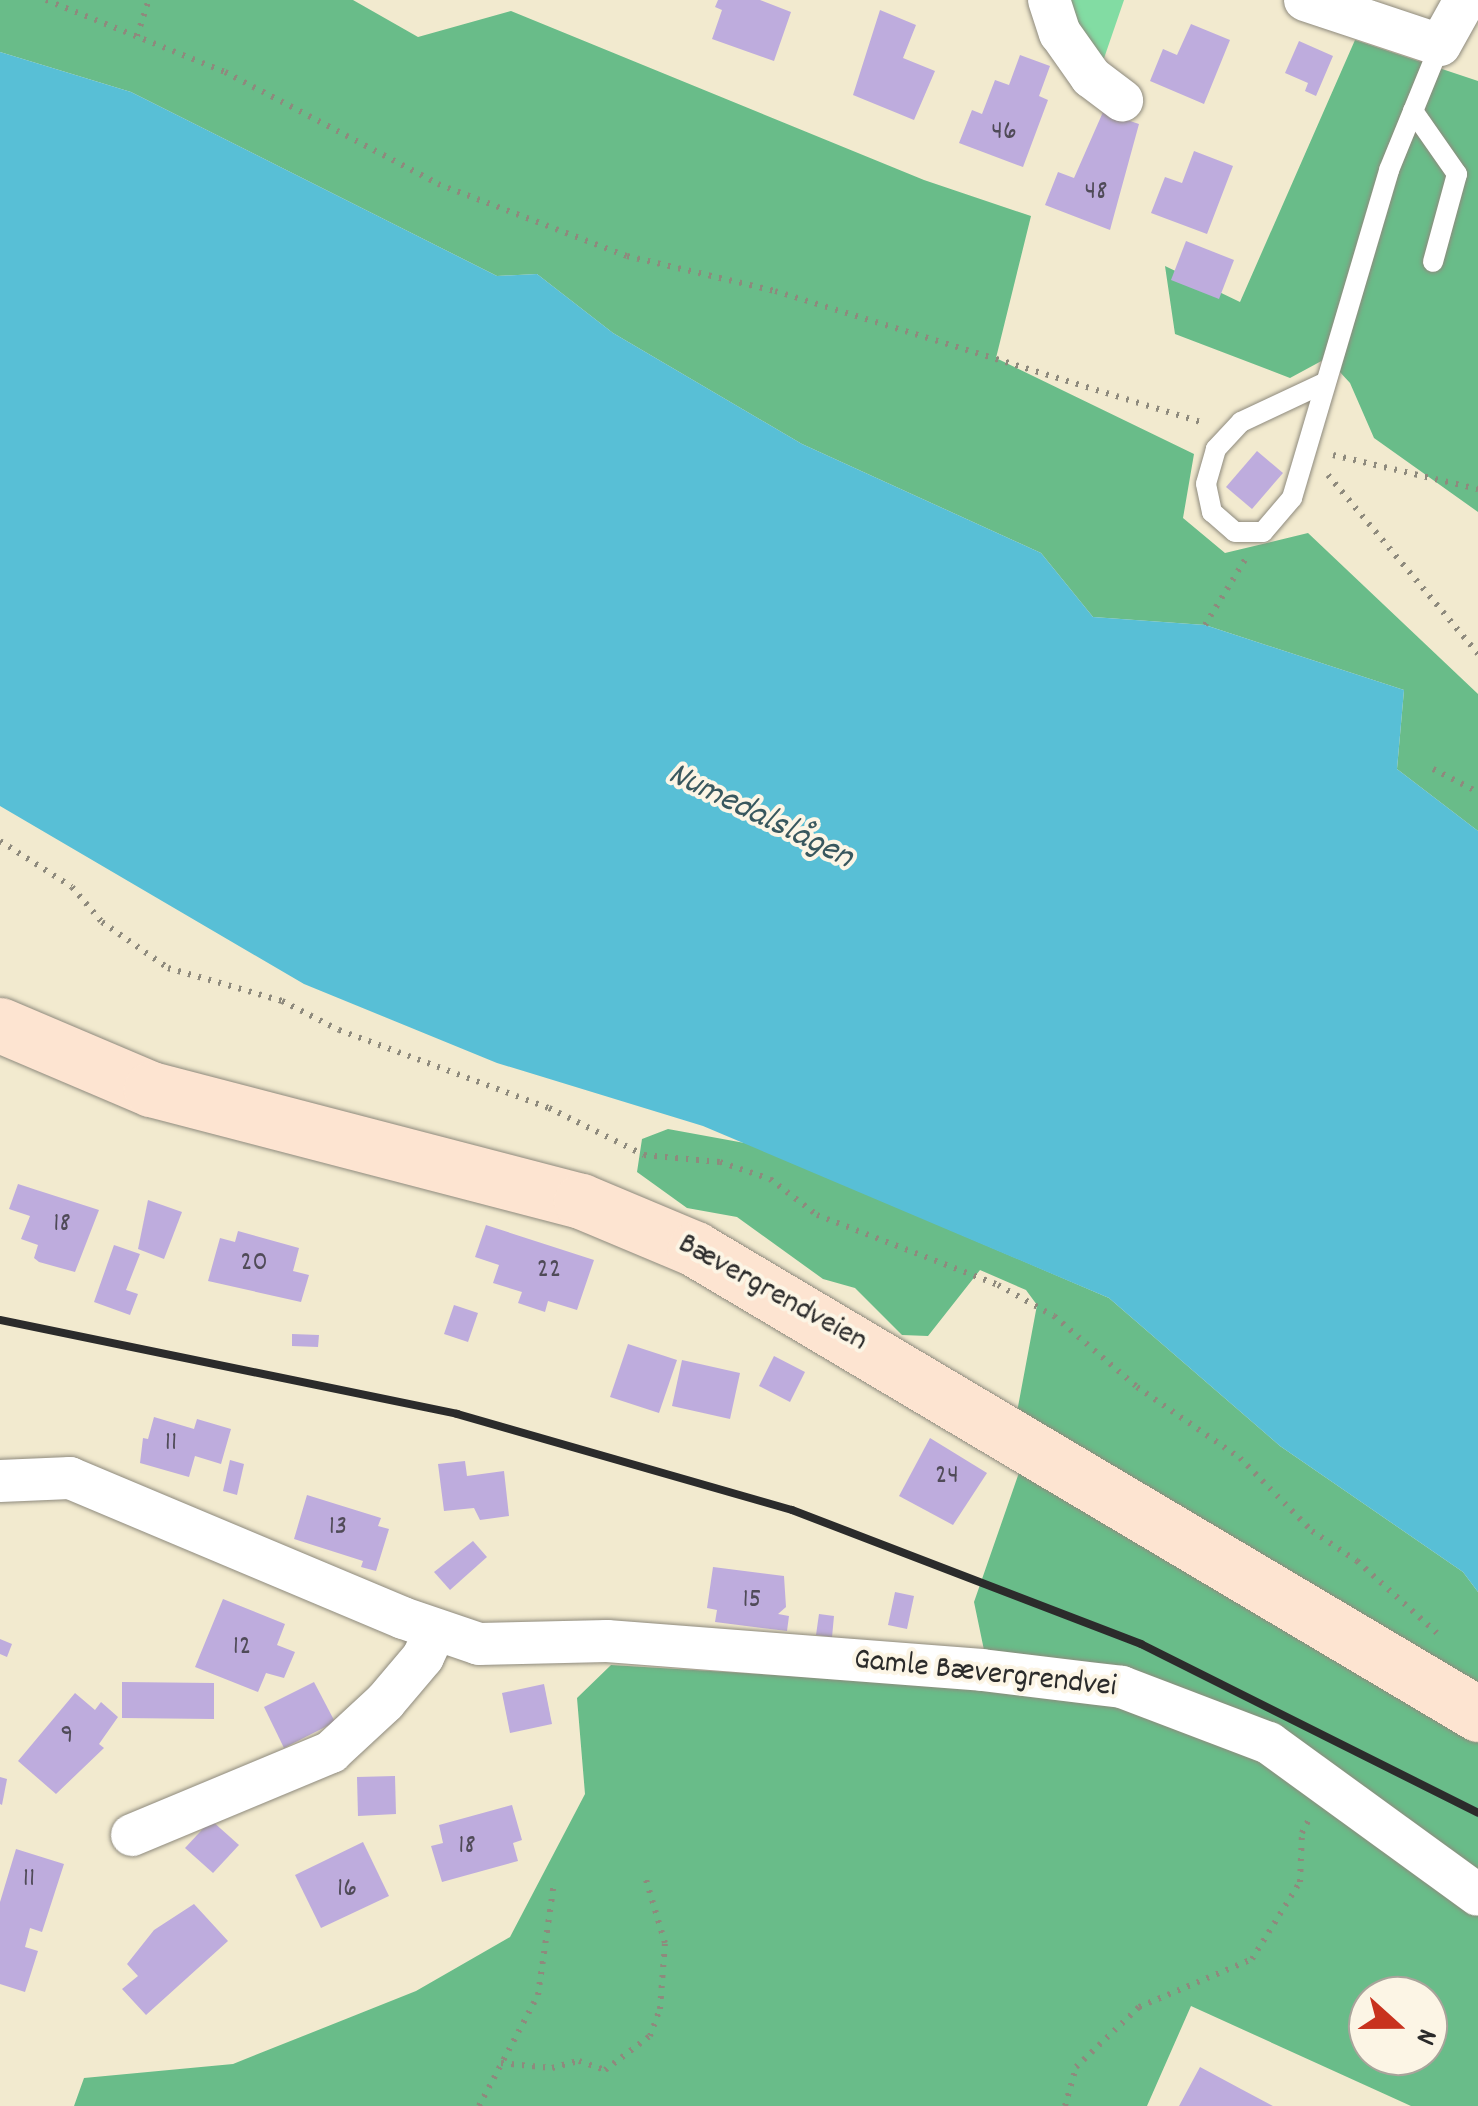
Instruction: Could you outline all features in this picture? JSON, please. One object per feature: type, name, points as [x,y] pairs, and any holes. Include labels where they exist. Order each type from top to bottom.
[{"type":"main road","name":"Bævergrendveien","points":[[0,1025],[151,1090],[516,1182],[680,1242],[841,1330],[1478,1714]]},
{"type":"street","points":[[1049,0],[1060,34],[1091,77],[1122,100]]},
{"type":"street","points":[[1305,0],[1440,46],[1465,0]]},
{"type":"street","name":"Gamle Bævergrendvei","points":[[0,1482],[70,1478],[435,1631],[479,1644],[607,1640],[1076,1680],[1201,1713],[1270,1744],[1478,1895]]},
{"type":"street","points":[[132,1835],[331,1752],[385,1702],[423,1657],[435,1631]]},
{"type":"lane","points":[[1324,383],[1241,422],[1216,449],[1206,484],[1212,512],[1235,532],[1263,532],[1292,498],[1310,450],[1324,383],[1413,111],[1440,46]]},
{"type":"lane","points":[[1413,111],[1456,174],[1433,262]]},
{"type":"path","points":[[46,0],[225,72],[438,184],[627,256],[775,291],[1203,423],[1241,422]]},
{"type":"path","points":[[137,36],[149,0]]},
{"type":"path","points":[[1310,450],[1478,490]]},
{"type":"path","points":[[1310,450],[1478,654]]},
{"type":"path","points":[[1205,625],[1263,532]]},
{"type":"path","points":[[1433,769],[1478,792]]},
{"type":"path","points":[[0,842],[72,887],[102,922],[168,968],[282,1001],[340,1030],[549,1108],[644,1155],[720,1162],[770,1179],[817,1215],[998,1285],[1054,1316],[1137,1386],[1240,1458],[1312,1531],[1357,1561],[1448,1644]]},
{"type":"path","points":[[1064,2106],[1076,2067],[1138,2007],[1252,1959],[1290,1906],[1300,1882],[1302,1833],[1326,1784]]},
{"type":"path","points":[[501,2063],[552,2068],[580,2061],[605,2070],[650,2036],[660,2010],[665,1943],[644,1873]]},
{"type":"path","points":[[479,2106],[538,1995],[554,1883]]},
{"type":"green space","points":[[0,0],[353,0],[418,37],[511,11],[924,180],[1031,216],[996,358],[1194,454],[1183,518],[1225,553],[1308,533],[1478,694],[1478,831],[1397,769],[1404,690],[1205,625],[1093,617],[1041,553],[802,444],[613,333],[537,274],[497,276],[131,92],[0,52]]},
{"type":"green space","points":[[1062,0],[1124,0],[1101,67]]},
{"type":"green space","points":[[1355,40],[1478,81],[1478,512],[1374,438],[1350,383],[1327,358],[1290,378],[1175,334],[1165,266],[1240,302]]},
{"type":"green space","points":[[668,1129],[750,1144],[1109,1298],[1280,1446],[1463,1572],[1478,1592],[1478,2106],[1411,2106],[1191,2006],[1147,2106],[74,2106],[84,2078],[233,2064],[416,1991],[510,1937],[585,1794],[577,1698],[611,1665],[972,1687],[984,1650],[974,1602],[1021,1467],[1017,1412],[1037,1305],[1026,1290],[980,1270],[928,1336],[902,1335],[855,1288],[823,1279],[737,1217],[687,1208],[637,1172],[642,1139]]},
{"type":"water","name":"Numedalslågen","points":[[0,52],[131,92],[497,276],[537,274],[613,333],[802,444],[1041,553],[1093,617],[1205,625],[1404,690],[1397,769],[1478,831],[1478,1592],[1463,1572],[1280,1446],[1109,1298],[703,1126],[497,1063],[304,984],[0,806]]},
{"type":"building","points":[[718,0],[760,0],[791,12],[774,61],[712,39],[722,10],[715,7]]},
{"type":"building","points":[[880,10],[916,25],[903,58],[935,71],[914,120],[853,95]]},
{"type":"building","points":[[1191,24],[1230,40],[1204,104],[1150,81],[1163,49],[1177,55]]},
{"type":"building","points":[[1299,41],[1333,56],[1316,96],[1305,91],[1308,83],[1285,73]]},
{"type":"building","points":[[1020,55],[1050,66],[1039,96],[1048,100],[1023,167],[959,143],[972,110],[982,114],[995,80],[1009,85]]},
{"type":"building","points":[[1103,112],[1139,124],[1110,230],[1045,205],[1058,172],[1074,178]]},
{"type":"building","points":[[1194,151],[1233,166],[1207,234],[1151,213],[1165,177],[1182,183]]},
{"type":"building","points":[[1186,241],[1234,260],[1219,299],[1171,280]]},
{"type":"building","points":[[1257,451],[1283,473],[1252,509],[1226,487]]},
{"type":"building","points":[[18,1184],[99,1210],[75,1272],[39,1262],[34,1258],[38,1245],[21,1239],[30,1216],[9,1209]]},
{"type":"building","points":[[148,1200],[182,1212],[164,1259],[138,1249]]},
{"type":"building","points":[[486,1225],[594,1260],[577,1310],[548,1301],[545,1312],[518,1303],[522,1292],[493,1283],[499,1265],[475,1257]]},
{"type":"building","points":[[238,1231],[299,1248],[293,1271],[309,1275],[301,1302],[208,1281],[220,1238],[235,1242]]},
{"type":"building","points":[[114,1245],[140,1254],[126,1290],[138,1294],[130,1315],[94,1302]]},
{"type":"building","points":[[454,1305],[478,1313],[468,1342],[444,1334]]},
{"type":"building","points":[[292,1334],[319,1335],[318,1347],[292,1346]]},
{"type":"building","points":[[628,1344],[677,1360],[659,1413],[610,1397]]},
{"type":"building","points":[[774,1356],[805,1372],[790,1402],[759,1386]]},
{"type":"building","points":[[682,1360],[740,1373],[730,1419],[672,1406]]},
{"type":"building","points":[[154,1417],[194,1429],[197,1419],[231,1429],[221,1464],[195,1456],[189,1477],[140,1463],[143,1438],[148,1439]]},
{"type":"building","points":[[930,1438],[987,1473],[953,1525],[899,1496]]},
{"type":"building","points":[[230,1460],[244,1464],[237,1495],[223,1491]]},
{"type":"building","points":[[465,1461],[467,1476],[504,1471],[509,1516],[480,1520],[474,1508],[444,1511],[438,1464]]},
{"type":"building","points":[[307,1495],[381,1518],[378,1526],[389,1529],[376,1571],[361,1567],[363,1561],[294,1539]]},
{"type":"building","points":[[473,1541],[487,1557],[450,1590],[434,1572]]},
{"type":"building","points":[[713,1567],[784,1576],[786,1607],[778,1614],[789,1616],[787,1631],[715,1622],[717,1610],[707,1608]]},
{"type":"building","points":[[895,1592],[914,1596],[907,1629],[888,1625]]},
{"type":"building","points":[[223,1599],[285,1624],[277,1645],[295,1652],[284,1678],[266,1673],[258,1692],[195,1667]]},
{"type":"building","points":[[819,1614],[834,1616],[832,1637],[816,1635]]},
{"type":"building","points":[[0,1639],[12,1644],[7,1657],[0,1654]]},
{"type":"building","points":[[122,1682],[214,1683],[214,1719],[122,1718]]},
{"type":"building","points":[[314,1682],[335,1722],[284,1748],[264,1707]]},
{"type":"building","points":[[544,1684],[552,1724],[510,1733],[502,1693]]},
{"type":"building","points":[[75,1693],[95,1710],[101,1702],[118,1717],[99,1744],[104,1748],[56,1794],[18,1761]]},
{"type":"building","points":[[395,1776],[396,1814],[358,1816],[357,1777]]},
{"type":"building","points":[[0,1777],[7,1779],[2,1805],[0,1804]]},
{"type":"building","points":[[512,1805],[522,1840],[513,1843],[518,1861],[442,1882],[431,1846],[443,1843],[439,1825]]},
{"type":"building","points":[[211,1820],[239,1845],[213,1873],[185,1848]]},
{"type":"building","points":[[363,1842],[389,1896],[321,1928],[295,1875]]},
{"type":"building","points":[[16,1849],[64,1864],[42,1932],[30,1928],[25,1947],[38,1951],[25,1992],[0,1984],[0,1902]]},
{"type":"building","points":[[194,1904],[228,1941],[146,2015],[122,1989],[138,1976],[127,1964],[154,1930]]},
{"type":"building","points":[[1200,2067],[1241,2089],[1273,2106],[1179,2106]]},
{"type":"railway","points":[[0,1320],[457,1414],[792,1510],[1141,1644],[1478,1813]]}]
